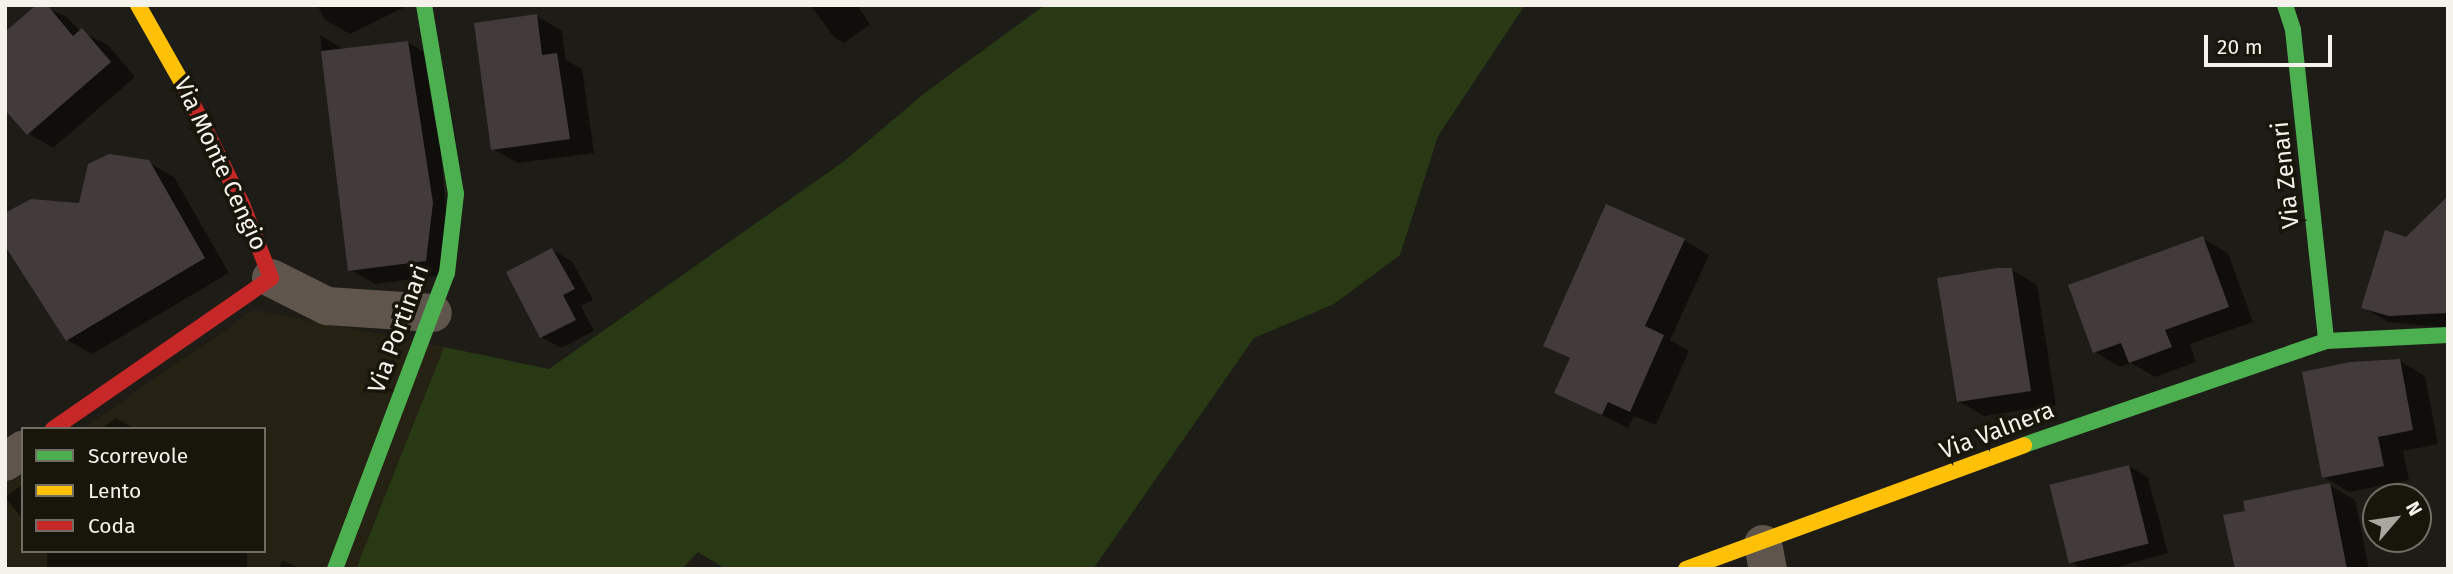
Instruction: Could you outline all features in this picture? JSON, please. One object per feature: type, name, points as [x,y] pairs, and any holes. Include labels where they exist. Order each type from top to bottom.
[{"type":"street","name":"Via Monte Cengio","points":[[56,427],[271,278],[236,192],[170,57],[138,5]]},
{"type":"street","name":"Via Portinari","points":[[335,569],[447,273],[456,194],[424,5]]},
{"type":"street","name":"Via Zenari","points":[[2285,5],[2293,30],[2326,341]]},
{"type":"street","points":[[271,278],[327,306],[433,313]]},
{"type":"street","name":"Via Valnera","points":[[1686,569],[1765,557],[2054,433],[2326,341],[2448,335]]},
{"type":"street","points":[[5,462],[21,451]]},
{"type":"shaded area","points":[[254,310],[444,347],[356,569],[5,569],[5,481],[21,470],[21,553],[266,553],[266,427],[85,427]]},
{"type":"green space","points":[[1045,5],[1525,5],[1438,136],[1400,255],[1334,304],[1254,338],[1093,569],[726,569],[698,552],[682,569],[356,569],[444,347],[549,369],[843,162],[926,92]]},
{"type":"building","points":[[36,5],[47,5],[73,36],[82,28],[111,62],[27,135],[5,110],[5,32]]},
{"type":"building","points":[[537,14],[542,55],[557,53],[570,139],[491,150],[474,23]]},
{"type":"building","points":[[408,41],[433,203],[426,261],[348,271],[321,51]]},
{"type":"building","points":[[109,154],[149,160],[205,258],[66,341],[5,246],[5,213],[31,199],[79,203],[88,164]]},
{"type":"building","points":[[2448,196],[2448,313],[2389,316],[2361,308],[2385,230],[2406,237]]},
{"type":"building","points":[[1606,204],[1685,239],[1645,326],[1664,335],[1630,412],[1608,402],[1602,415],[1554,393],[1570,358],[1543,346]]},
{"type":"building","points":[[2203,236],[2229,307],[2165,330],[2172,347],[2129,363],[2121,343],[2093,353],[2068,285]]},
{"type":"building","points":[[552,248],[575,289],[563,295],[576,320],[540,338],[506,272]]},
{"type":"building","points":[[2012,268],[2031,391],[1957,402],[1937,278]]},
{"type":"building","points":[[2400,359],[2413,430],[2378,437],[2384,466],[2322,478],[2302,372],[2350,362]]},
{"type":"building","points":[[2129,465],[2149,544],[2069,563],[2049,485]]},
{"type":"building","points":[[2330,483],[2347,569],[2235,569],[2223,515],[2245,511],[2243,501]]},
{"type":"traffic: fast","points":[[335,569],[447,273],[456,194],[424,5]]},
{"type":"traffic: fast","points":[[2285,5],[2293,30],[2326,341]]},
{"type":"traffic: fast","points":[[2024,445],[2326,341],[2448,335]]},
{"type":"traffic: slow","points":[[138,5],[185,88]]},
{"type":"traffic: slow","points":[[1686,569],[2024,445]]},
{"type":"traffic: jam","points":[[56,427],[271,278],[242,204],[185,88]]}]
